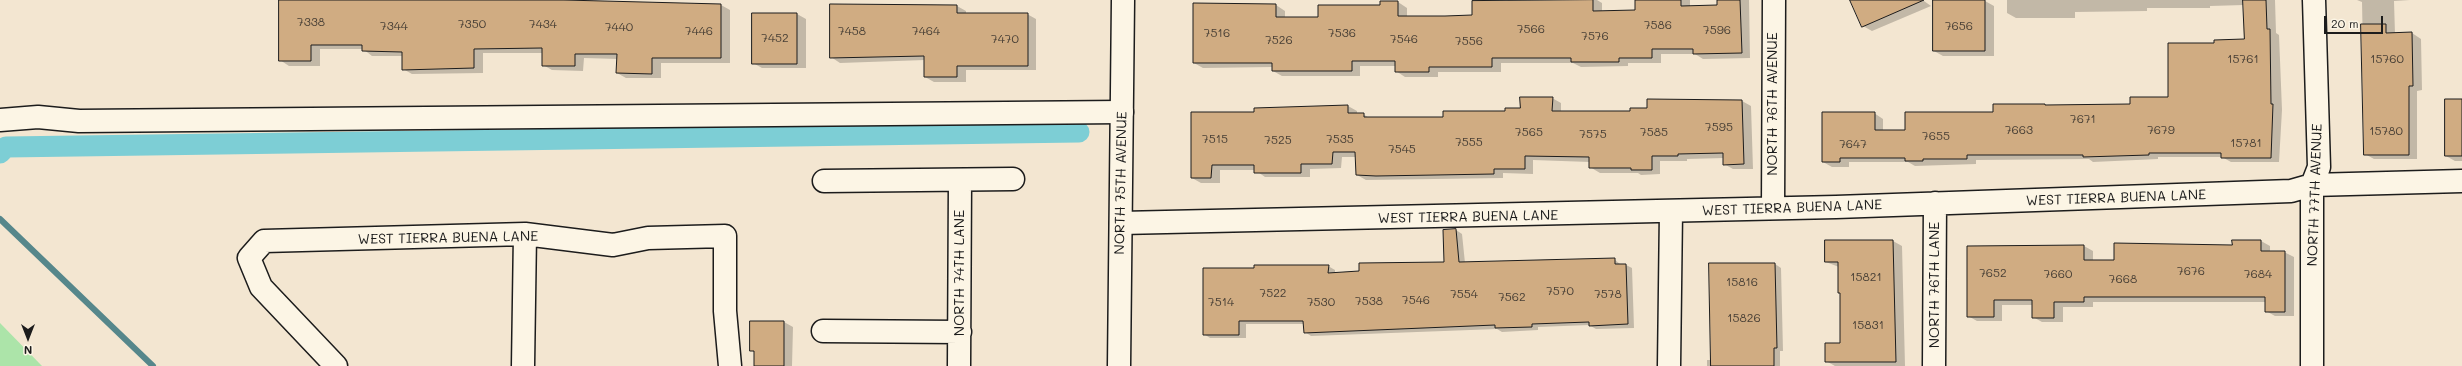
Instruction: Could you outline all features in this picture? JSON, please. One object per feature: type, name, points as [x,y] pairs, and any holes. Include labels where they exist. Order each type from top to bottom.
[{"type":"street","name":"NORTH 75TH AVENUE","points":[[1119,366],[1123,0]]},
{"type":"street","name":"NORTH 76TH AVENUE","points":[[1773,208],[1774,0]]},
{"type":"street","name":"NORTH 77TH AVENUE","points":[[2312,366],[2312,185],[2318,167],[2314,0]]},
{"type":"street","points":[[0,120],[22,117],[79,121],[1122,112]]},
{"type":"street","points":[[824,181],[1013,179]]},
{"type":"street","name":"NORTH 74TH LANE","points":[[959,366],[960,180]]},
{"type":"street","name":"WEST TIERRA BUENA LANE","points":[[1121,223],[1671,211],[1935,203],[2291,191],[2312,185],[2462,181]]},
{"type":"street","name":"NORTH 76TH LANE","points":[[1934,366],[1935,203]]},
{"type":"street","points":[[1669,366],[1671,211]]},
{"type":"street","points":[[523,366],[525,234]]},
{"type":"street","name":"WEST TIERRA BUENA LANE","points":[[336,366],[261,287],[250,258],[264,241],[525,234],[613,245],[648,238],[725,236],[725,311],[730,366]]},
{"type":"street","points":[[823,331],[960,332]]},
{"type":"green space","points":[[0,323],[42,366],[0,366]]},
{"type":"building","points":[[279,0],[564,0],[721,4],[721,58],[652,58],[652,74],[616,73],[617,54],[575,54],[575,66],[542,66],[542,48],[474,49],[474,68],[402,70],[402,52],[362,51],[362,45],[311,45],[311,61],[279,61]]},
{"type":"building","points":[[1593,0],[1593,11],[1635,10],[1635,0],[1681,0],[1681,6],[1717,5],[1717,0],[1740,0],[1742,53],[1693,54],[1693,49],[1652,49],[1652,58],[1619,58],[1619,62],[1571,62],[1571,58],[1492,58],[1492,67],[1429,67],[1429,72],[1395,72],[1395,61],[1352,61],[1352,71],[1272,71],[1272,63],[1193,63],[1193,3],[1276,4],[1276,17],[1318,17],[1318,5],[1380,5],[1380,1],[1398,1],[1398,16],[1445,16],[1472,15],[1472,1]]},
{"type":"building","points":[[1850,0],[1924,0],[1862,27]]},
{"type":"building","points":[[1933,0],[1985,0],[1985,51],[1933,51]]},
{"type":"building","points":[[2243,0],[2266,0],[2267,29],[2270,29],[2271,104],[2273,104],[2271,158],[2221,158],[2221,153],[2149,153],[2149,155],[2083,157],[2083,155],[1967,155],[1967,159],[1923,159],[1923,161],[1905,161],[1905,158],[1840,158],[1840,162],[1822,162],[1822,112],[1875,112],[1875,130],[1905,130],[1905,112],[1993,112],[1993,104],[2130,104],[2130,97],[2168,97],[2168,43],[2214,43],[2214,40],[2244,39]]},
{"type":"building","points":[[830,4],[957,5],[957,13],[1028,13],[1028,66],[957,66],[957,77],[924,77],[924,56],[830,58]]},
{"type":"building","points":[[752,13],[797,13],[797,64],[752,64]]},
{"type":"building","points":[[2361,24],[2386,24],[2386,33],[2412,32],[2413,86],[2409,86],[2409,155],[2364,155]]},
{"type":"building","points":[[1520,97],[1553,97],[1552,111],[1630,111],[1630,108],[1647,108],[1647,99],[1742,100],[1744,164],[1723,165],[1723,153],[1652,156],[1652,170],[1631,170],[1631,168],[1589,168],[1589,157],[1525,156],[1525,169],[1494,169],[1494,174],[1376,176],[1356,175],[1355,152],[1333,152],[1332,164],[1301,164],[1301,173],[1254,173],[1254,165],[1212,165],[1211,178],[1191,178],[1191,112],[1254,112],[1254,108],[1348,105],[1348,113],[1364,113],[1364,117],[1443,117],[1443,111],[1505,111],[1505,108],[1520,108]]},
{"type":"building","points":[[2445,99],[2462,99],[2462,156],[2445,156]]},
{"type":"building","points":[[1456,229],[1459,262],[1615,258],[1615,264],[1626,264],[1628,324],[1589,326],[1589,322],[1532,324],[1532,327],[1495,328],[1495,325],[1304,333],[1303,321],[1239,321],[1239,335],[1203,335],[1203,268],[1254,268],[1254,265],[1329,265],[1328,273],[1359,271],[1359,263],[1444,262],[1443,230]]},
{"type":"building","points":[[1825,240],[1893,240],[1896,362],[1825,362],[1825,343],[1840,343],[1840,293],[1838,293],[1838,262],[1825,262]]},
{"type":"building","points":[[2232,240],[2261,240],[2261,251],[2285,251],[2285,312],[2265,312],[2265,297],[2084,297],[2084,302],[2054,302],[2054,318],[2032,318],[2032,300],[1994,300],[1994,317],[1967,317],[1967,246],[2084,245],[2084,260],[2114,260],[2114,243],[2232,245]]},
{"type":"building","points":[[1709,263],[1775,263],[1777,348],[1774,348],[1774,366],[1711,366]]},
{"type":"building","points":[[750,321],[784,321],[784,366],[754,366],[754,351],[750,351]]},
{"type":"waterway","points":[[0,153],[6,147],[1079,132]]},
{"type":"waterway","points":[[0,219],[153,366]]}]
